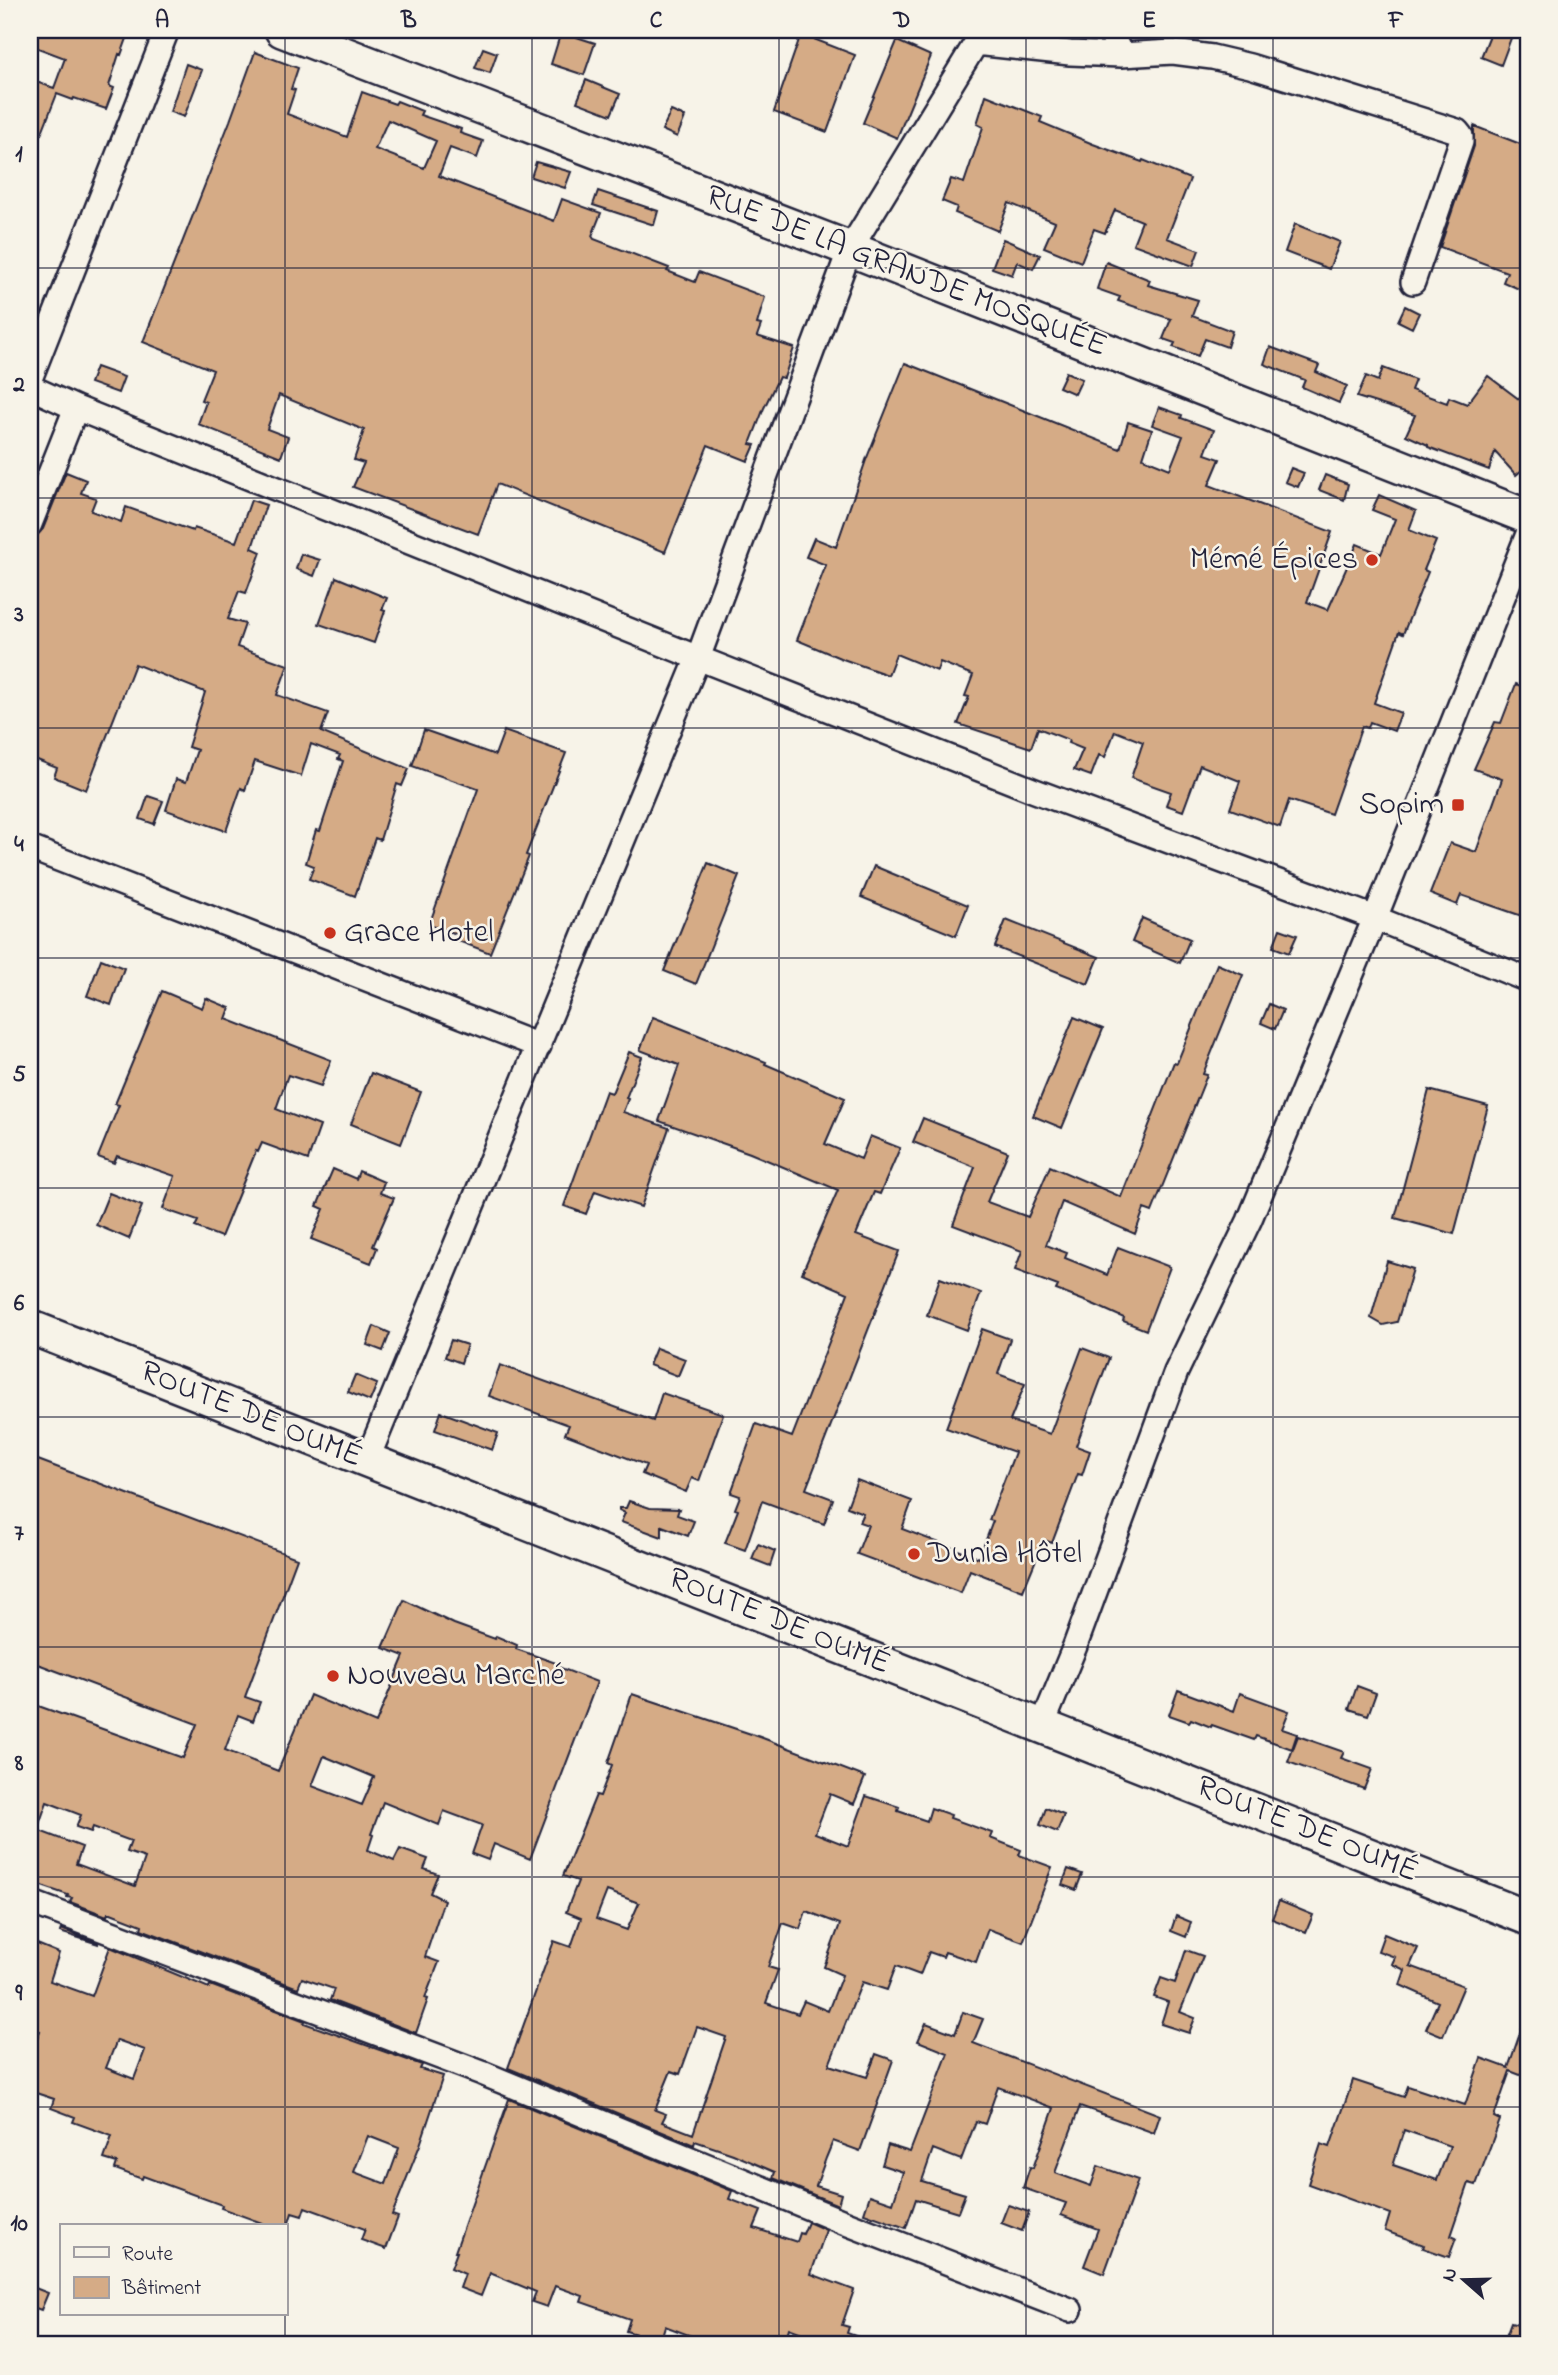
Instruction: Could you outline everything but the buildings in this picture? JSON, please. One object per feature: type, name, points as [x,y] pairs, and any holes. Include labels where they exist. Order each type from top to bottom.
[{"type":"street","points":[[30,379],[167,30]]},
{"type":"street","name":"RUE DE LA GRANDE MOSQUÉE","points":[[282,30],[850,249],[1528,517]]},
{"type":"street","points":[[1110,30],[1121,55]]},
{"type":"street","points":[[367,1460],[698,658],[850,249],[978,36],[1070,53],[1121,55],[1173,52],[1212,57],[1250,66],[1457,131],[1461,142],[1413,282]]},
{"type":"street","points":[[30,387],[76,408],[698,658],[1035,791],[1375,918],[1528,980]]},
{"type":"street","points":[[30,524],[76,408]]},
{"type":"street","points":[[1042,1726],[1080,1633],[1176,1372],[1249,1221],[1375,918],[1528,534]]},
{"type":"street","points":[[30,848],[539,1046]]},
{"type":"street","name":"ROUTE DE OUMÉ","points":[[30,1327],[1528,1917]]},
{"type":"street","points":[[30,1902],[482,2073],[841,2221],[1070,2310]]},
{"type":"place","name":"Mémé Épices","points":[[1372,560]]},
{"type":"place","name":"Sopim","points":[[1458,805]]},
{"type":"place","name":"Grace Hotel","points":[[330,933]]},
{"type":"place","name":"Dunia Hôtel","points":[[914,1554]]},
{"type":"place","name":"Nouveau Marché","points":[[333,1676]]}]
